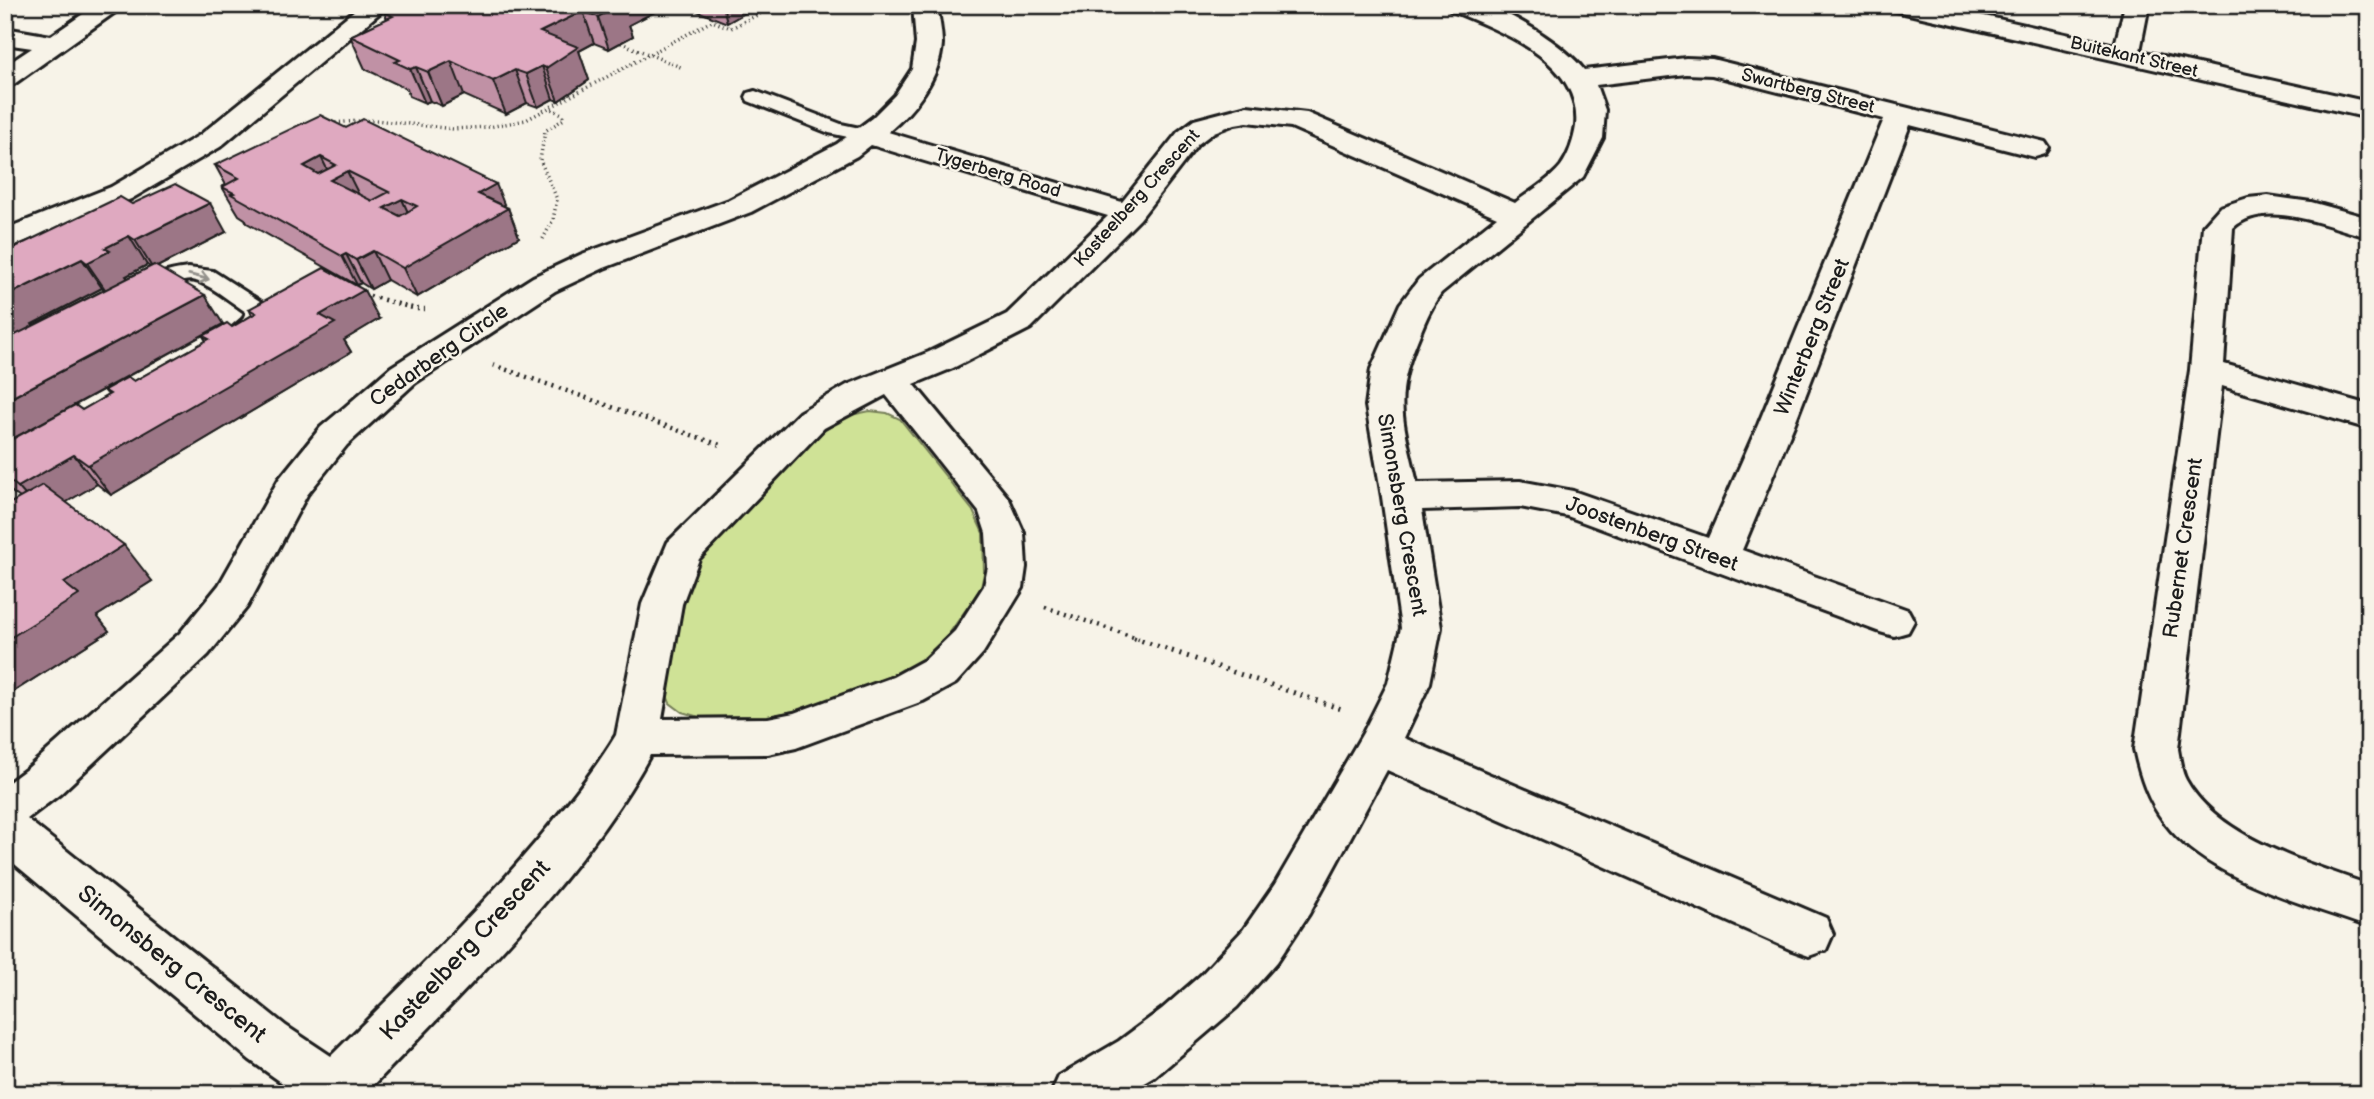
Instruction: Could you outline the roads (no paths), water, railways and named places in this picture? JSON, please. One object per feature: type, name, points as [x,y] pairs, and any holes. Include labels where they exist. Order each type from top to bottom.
[{"type":"street","points":[[5,78],[113,5]]},
{"type":"street","points":[[5,240],[121,192],[210,141],[377,5]]},
{"type":"street","name":"Cedarberg Circle","points":[[5,810],[44,781],[194,645],[233,596],[292,488],[314,459],[357,415],[403,375],[443,348],[521,298],[569,272],[740,206],[847,150],[905,100],[925,69],[929,43],[925,5]]},
{"type":"street","name":"Simonsberg Crescent","points":[[1086,1092],[1137,1059],[1180,1026],[1219,991],[1260,946],[1292,899],[1409,682],[1421,628],[1401,497],[1383,406],[1388,369],[1416,304],[1430,286],[1573,172],[1585,153],[1593,124],[1588,99],[1563,60],[1536,41],[1459,5]]},
{"type":"street","name":"Buitekant Street","points":[[1900,5],[2369,110]]},
{"type":"street","points":[[2126,56],[2137,5]]},
{"type":"street","points":[[5,36],[55,44]]},
{"type":"street","name":"Swartberg Street","points":[[1577,79],[1686,66],[1712,67],[2035,148]]},
{"type":"street","name":"Kasteelberg Crescent","points":[[339,1091],[520,898],[602,794],[637,737],[663,604],[681,552],[812,420],[859,393],[893,381],[1019,321],[1129,213],[1195,132],[1229,117],[1264,114],[1312,123],[1520,216]]},
{"type":"street","name":"Winterberg Street","points":[[1718,558],[1781,413],[1900,114]]},
{"type":"street","name":"Tygerberg Road","points":[[867,135],[1129,213]]},
{"type":"street","name":"Rubernet Crescent","points":[[2369,228],[2268,205],[2244,207],[2226,214],[2218,226],[2207,370],[2156,749],[2157,766],[2175,802],[2196,825],[2224,846],[2256,863],[2369,906]]},
{"type":"street","points":[[2207,370],[2369,417]]},
{"type":"street","points":[[637,737],[768,736],[825,721],[908,689],[941,671],[956,658],[1001,591],[1006,577],[1005,533],[996,508],[893,381]]},
{"type":"street","name":"Joostenberg Street","points":[[1401,497],[1520,494],[1573,504],[1894,621]]},
{"type":"street","points":[[1382,735],[1809,934]]},
{"type":"street","name":"Simonsberg Crescent","points":[[5,828],[268,1043],[339,1091]]},
{"type":"lane","points":[[755,97],[836,129],[867,135]]},
{"type":"lane","points":[[128,299],[176,276],[205,276],[258,310],[253,323],[220,342]]}]
